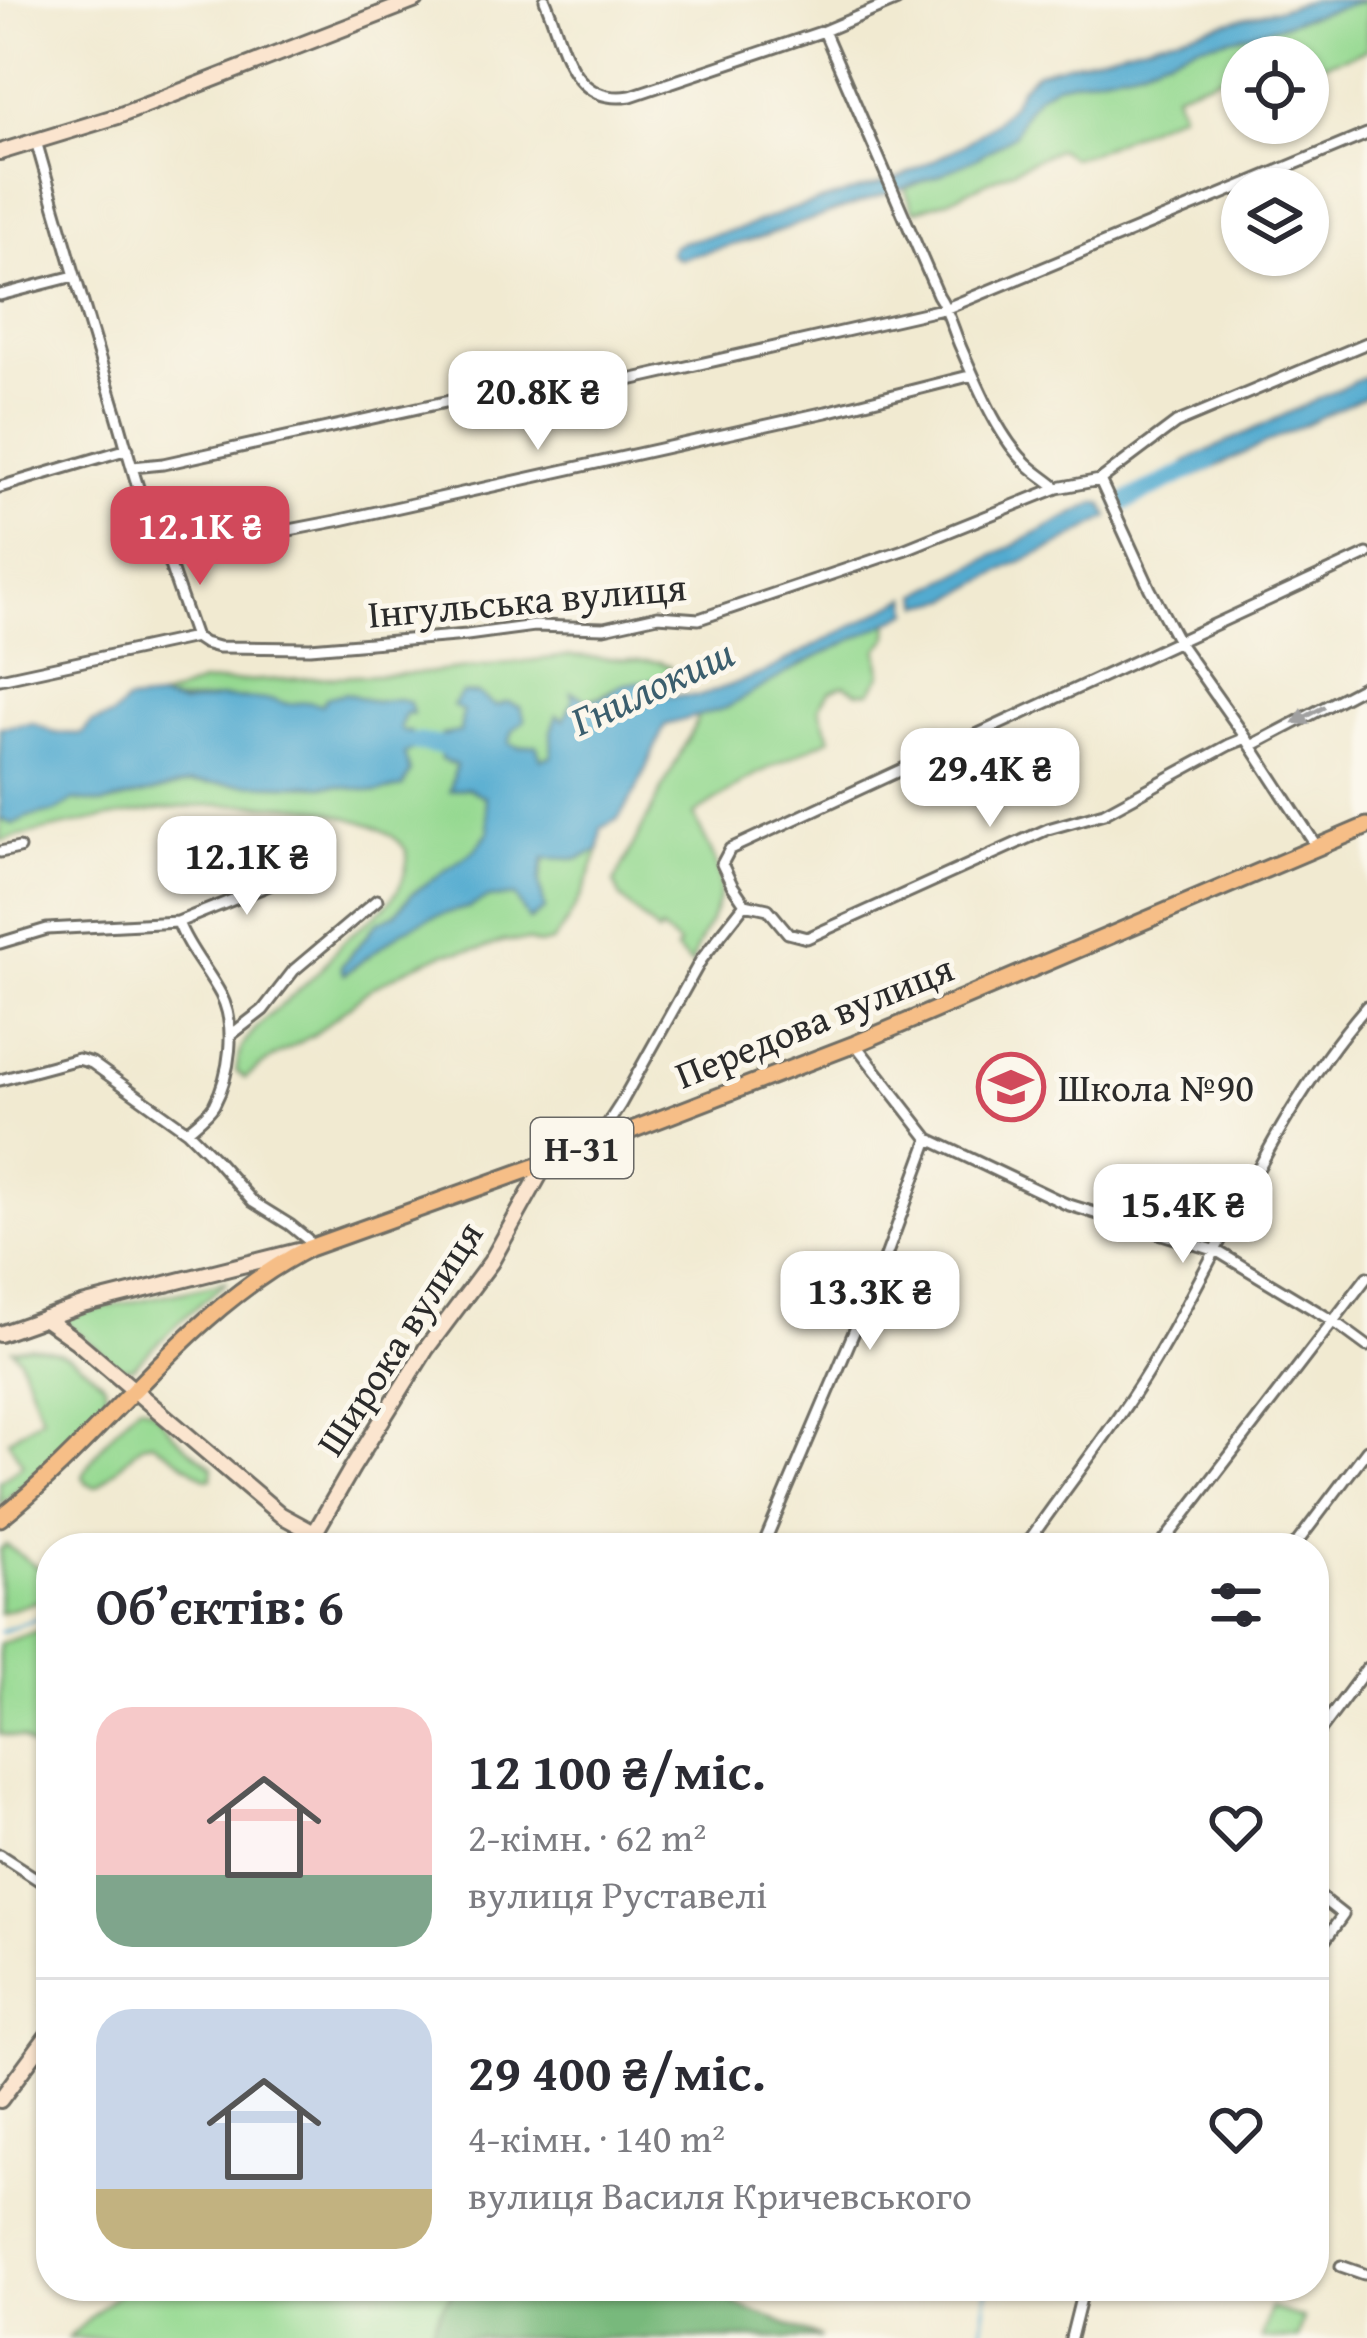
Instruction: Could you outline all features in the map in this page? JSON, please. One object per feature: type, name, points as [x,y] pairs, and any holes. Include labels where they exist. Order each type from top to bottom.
[{"type":"main road","name":"Передова вулиця","points":[[309,1248],[854,1044],[1367,826]]},
{"type":"main road","name":"Н-31","points":[[0,1518],[81,1446],[215,1310],[274,1266],[309,1248]]},
{"type":"street","points":[[0,152],[118,116],[416,0]]},
{"type":"street","points":[[545,0],[575,77],[600,96],[616,99],[824,32],[897,0]]},
{"type":"street","points":[[824,32],[973,375],[1025,463],[1058,488]]},
{"type":"street","points":[[133,467],[541,381],[551,395],[609,384],[947,308],[1367,134]]},
{"type":"street","points":[[36,141],[133,467],[196,637]]},
{"type":"street","points":[[0,295],[74,276]]},
{"type":"street","name":"Інгульська вулиця","points":[[0,679],[196,637],[218,647],[310,647],[534,626],[604,628],[658,616],[699,619],[904,550],[1058,488],[1100,480],[1175,423],[1367,343]]},
{"type":"street","points":[[166,554],[826,412],[973,375]]},
{"type":"street","points":[[0,487],[128,449]]},
{"type":"street","points":[[1100,480],[1179,643],[1317,848]]},
{"type":"street","points":[[1367,554],[730,849],[722,864],[746,904],[768,909],[788,934],[807,938],[1048,829],[1104,813],[1228,745],[1248,742],[1367,685]]},
{"type":"street","points":[[0,852],[20,848]]},
{"type":"street","points":[[0,943],[47,929],[178,922],[298,872]]},
{"type":"street","points":[[232,1034],[262,1010],[294,970],[376,900]]},
{"type":"street","points":[[596,1142],[700,960],[746,904]]},
{"type":"street","points":[[178,922],[224,1000],[232,1034],[213,1107],[187,1131]]},
{"type":"street","points":[[1035,1533],[1158,1356],[1280,1126],[1314,1072],[1367,1006]]},
{"type":"street","points":[[854,1044],[929,1138],[1066,1204],[1217,1251],[1367,1346]]},
{"type":"street","points":[[0,1080],[79,1059],[92,1063],[187,1131],[253,1202],[290,1225],[307,1239],[309,1248]]},
{"type":"street","points":[[768,1533],[885,1258],[929,1138]]},
{"type":"street","name":"Широка вулиця","points":[[314,1532],[426,1349],[490,1262],[546,1163]]},
{"type":"street","name":"Передова вулиця","points":[[0,1334],[110,1297],[309,1248]]},
{"type":"street","points":[[1171,1533],[1367,1276]]},
{"type":"street","points":[[44,1318],[280,1515],[314,1532]]},
{"type":"street","points":[[1304,1533],[1367,1450]]},
{"type":"street","points":[[1329,1719],[1367,1668]]},
{"type":"street","points":[[0,1855],[36,1878]]},
{"type":"street","points":[[1329,1904],[1343,1915],[1329,1934]]},
{"type":"street","points":[[0,2100],[36,2051]]},
{"type":"street","points":[[1341,2266],[1364,2274]]},
{"type":"street","points":[[1071,2338],[1080,2301]]},
{"type":"green space","points":[[1367,0],[1367,50],[1329,62],[1329,36],[1240,36]]},
{"type":"green space","points":[[1221,40],[1221,76],[1175,93],[1181,112],[1091,153],[1072,158],[1058,149],[914,211],[905,189],[978,157],[1014,135],[1037,96],[1056,84],[1137,68]]},
{"type":"green space","points":[[889,621],[888,638],[878,649],[881,675],[870,692],[844,685],[829,692],[819,707],[830,738],[753,776],[694,814],[716,861],[720,885],[692,965],[676,950],[679,945],[661,929],[658,933],[621,898],[614,883],[697,714],[726,708]]},
{"type":"green space","points":[[569,656],[660,662],[670,667],[665,678],[573,700],[564,721],[558,716],[552,756],[540,759],[508,743],[513,730],[495,706],[478,694],[463,711],[460,733],[442,735],[441,759],[456,764],[468,788],[485,797],[489,831],[475,850],[377,923],[341,966],[345,974],[405,929],[487,898],[515,896],[530,920],[544,909],[539,882],[545,858],[578,859],[599,850],[566,924],[552,942],[504,941],[445,953],[411,967],[370,989],[315,1034],[245,1078],[236,1071],[240,1051],[251,1035],[396,893],[407,858],[396,839],[368,824],[320,810],[230,805],[131,814],[0,841],[0,819],[14,824],[54,812],[74,800],[104,804],[190,783],[337,786],[376,792],[404,754],[400,726],[406,713],[399,699],[374,702],[345,693],[322,705],[241,698],[159,699],[201,683],[426,673]]},
{"type":"green space","points":[[228,1281],[133,1367],[119,1367],[66,1322],[69,1316]]},
{"type":"green space","points":[[29,1346],[62,1353],[87,1369],[105,1384],[107,1408],[0,1505],[0,1481],[23,1464],[8,1440],[42,1417],[12,1349]]},
{"type":"green space","points":[[139,1405],[156,1413],[179,1440],[213,1467],[212,1478],[152,1442],[142,1444],[100,1485],[87,1484],[83,1477],[93,1459]]},
{"type":"green space","points":[[6,1545],[36,1566],[36,1602],[0,1613],[0,1550]]},
{"type":"green space","points":[[36,1631],[36,1750],[23,1739],[0,1734],[0,1644]]},
{"type":"green space","points":[[109,2301],[446,2301],[430,2338],[68,2338]]},
{"type":"green space","points":[[446,2301],[729,2301],[821,2338],[430,2338]]},
{"type":"green space","points":[[1270,2308],[1303,2318],[1297,2338],[1261,2338]]},
{"type":"water","points":[[1312,0],[1367,0],[1249,34],[1221,36],[1221,40],[1137,68],[1056,84],[1037,96],[1014,135],[937,176],[758,238],[680,259],[670,253],[682,242],[740,229],[898,178],[964,145],[995,122],[1037,72]]},
{"type":"water","points":[[1367,376],[1367,395],[1194,477],[1185,462]]},
{"type":"water","points":[[1102,503],[1109,517],[951,599],[922,605],[919,594]]},
{"type":"water","points":[[908,597],[910,612],[802,664],[726,708],[665,725],[635,793],[618,819],[601,828],[599,850],[578,859],[544,858],[539,882],[545,909],[529,920],[515,896],[487,898],[405,929],[344,974],[341,967],[377,923],[475,850],[489,831],[485,797],[468,788],[450,791],[456,765],[441,760],[442,735],[460,732],[463,711],[453,706],[462,693],[478,694],[495,706],[508,702],[520,707],[525,720],[513,730],[509,743],[536,745],[541,759],[552,756],[551,731],[557,715],[564,720],[573,700],[571,692],[591,701],[621,685],[665,678],[667,696],[701,696],[761,674]]},
{"type":"water","points":[[345,693],[374,702],[399,699],[410,703],[413,714],[406,713],[400,726],[416,742],[404,754],[410,772],[403,787],[377,792],[337,786],[190,783],[103,804],[74,800],[54,812],[13,824],[0,819],[0,727],[33,723],[55,733],[82,734],[91,723],[111,717],[127,702],[159,699],[182,705],[220,698],[322,705],[326,698]]},
{"type":"waterway","name":"Гнилокиш","points":[[1122,503],[1209,461]]},
{"type":"waterway","name":"Гнилокиш","points":[[416,742],[464,754]]},
{"type":"waterway","points":[[0,1632],[36,1619]]},
{"type":"waterway","points":[[981,2338],[986,2301]]},
{"type":"place","name":"Школа №90","points":[[1011,1087]]}]
